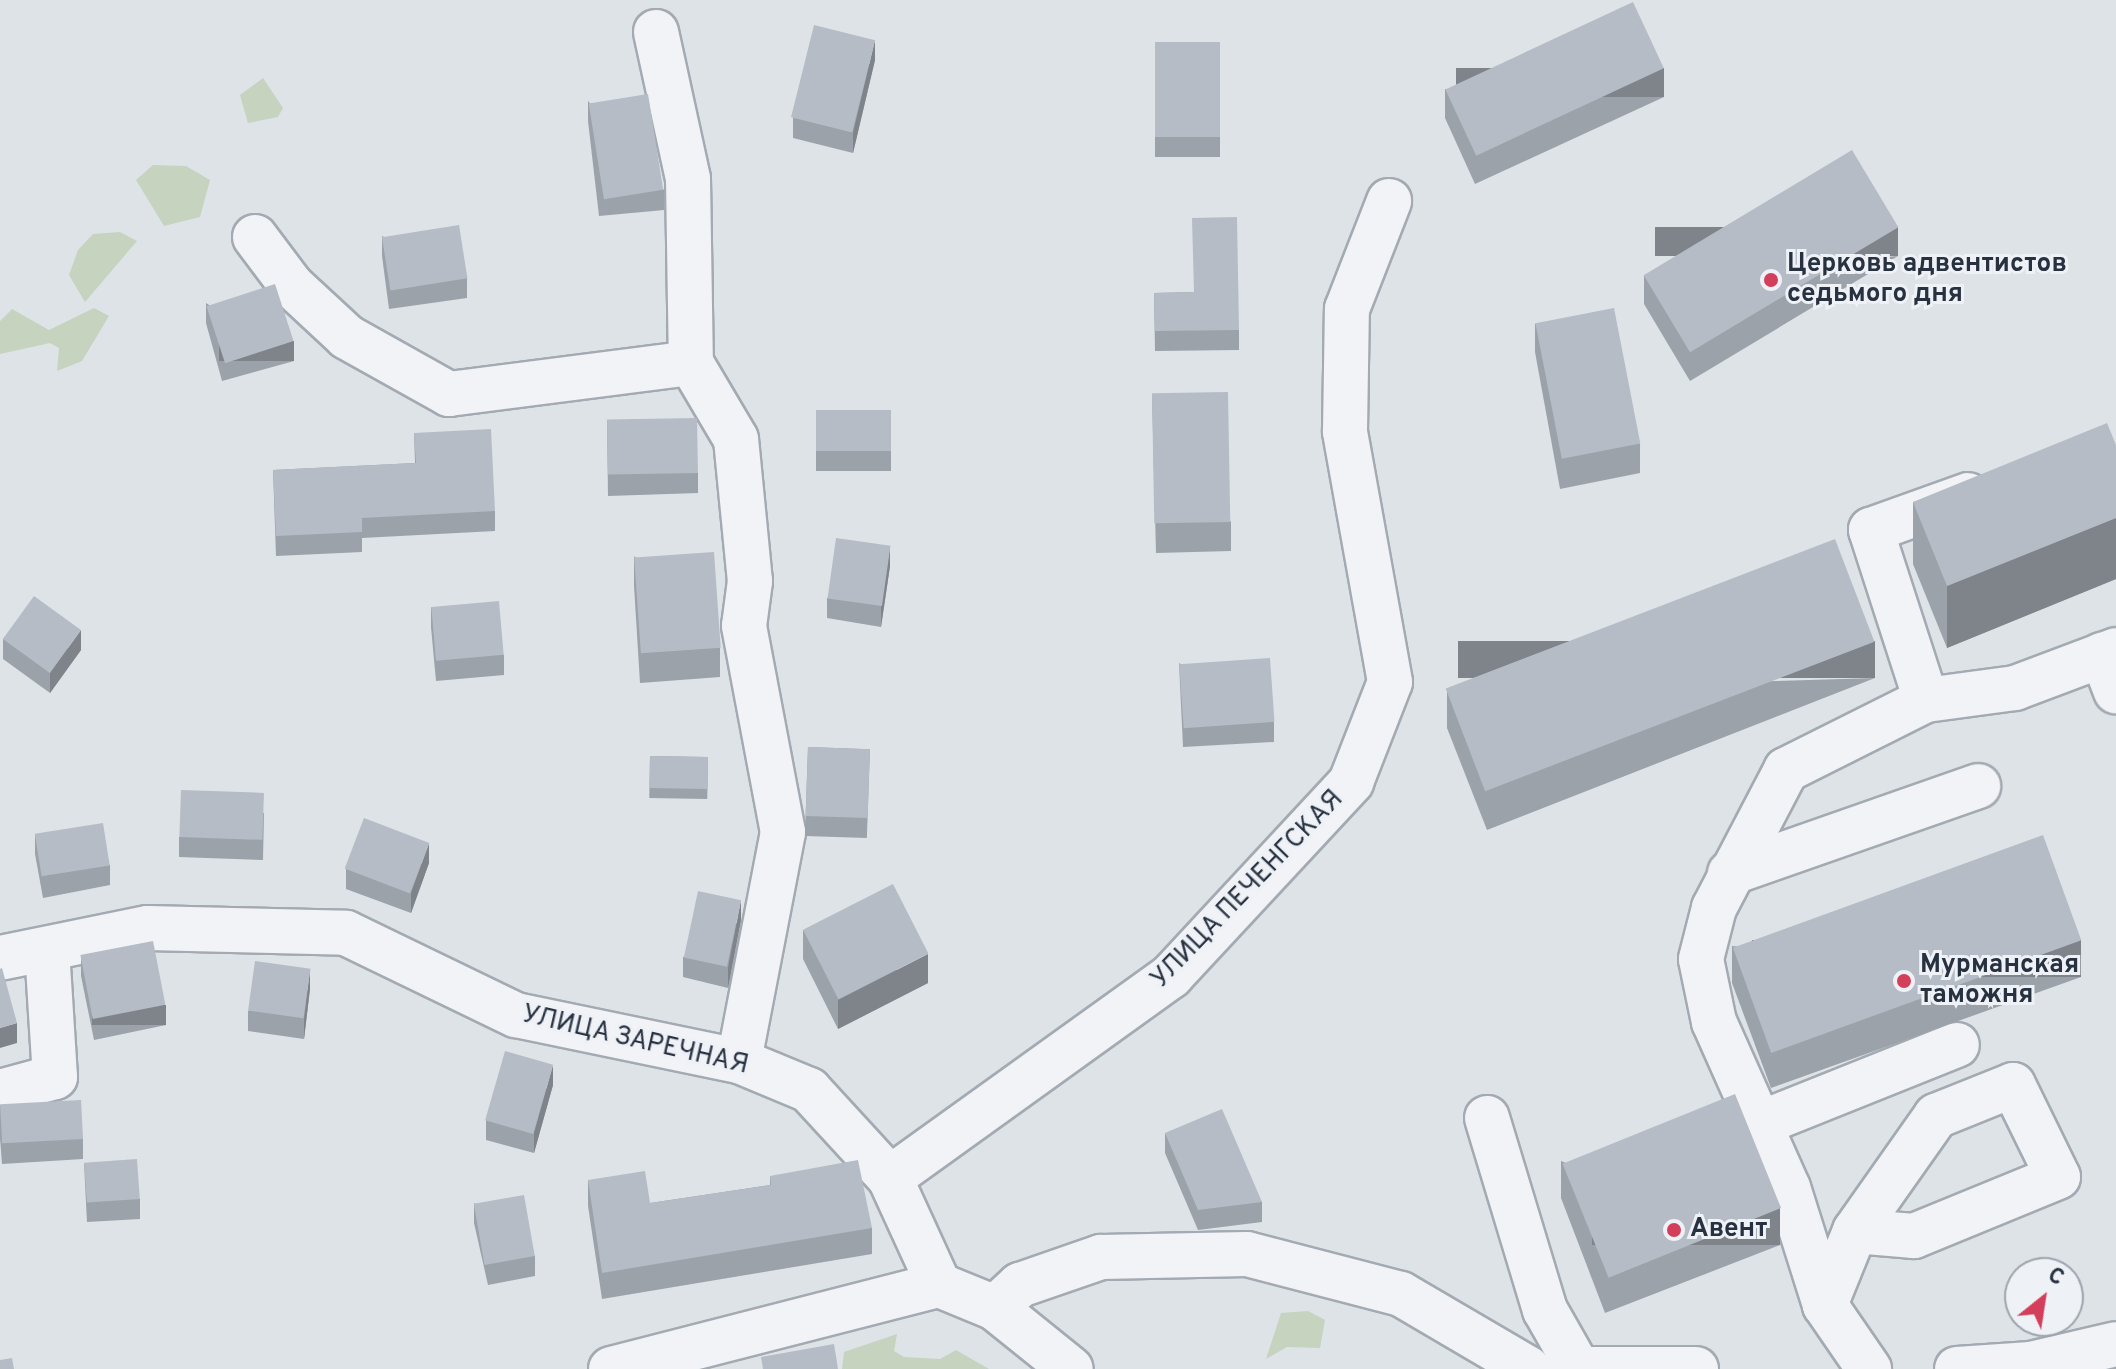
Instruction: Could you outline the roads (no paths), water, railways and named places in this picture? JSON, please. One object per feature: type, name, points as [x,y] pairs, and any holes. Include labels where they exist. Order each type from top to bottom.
[{"type":"street","points":[[656,32],[688,179],[691,363],[736,439],[750,581],[744,626],[783,832],[739,1061]]},
{"type":"street","name":"УЛИЦА ПЕЧЕНГСКАЯ","points":[[890,1178],[1171,976],[1351,782],[1390,682],[1345,431],[1347,309],[1389,201]]},
{"type":"street","points":[[255,237],[291,285],[347,337],[449,394],[691,363]]},
{"type":"street","points":[[1926,700],[1871,530],[2013,479]]},
{"type":"street","points":[[1869,1369],[1825,1305],[1759,1124],[1714,1022],[1701,959],[1730,873],[1786,770],[1926,700],[2015,688],[2111,665]]},
{"type":"street","points":[[1730,873],[1978,786]]},
{"type":"street","name":"УЛИЦА ЗАРЕЧНАЯ","points":[[0,958],[148,928],[346,933],[516,1015],[739,1061],[809,1090],[890,1178],[939,1285]]},
{"type":"street","points":[[0,1092],[55,1077],[47,949]]},
{"type":"street","points":[[1759,1124],[1957,1045]]},
{"type":"street","points":[[1487,1118],[1545,1310],[1578,1368]]},
{"type":"street","points":[[1825,1305],[1855,1231]]},
{"type":"street","points":[[995,1308],[1020,1285],[1101,1257],[1247,1254],[1401,1294],[1529,1369]]},
{"type":"street","points":[[611,1369],[939,1285],[995,1308],[1071,1369]]},
{"type":"street","points":[[1957,1369],[2031,1364],[2116,1344]]},
{"type":"street","points":[[1563,1369],[1696,1369]]},
{"type":"place","name":"Церковь адвентистов седьмого дня","points":[[1771,280]]},
{"type":"place","name":"Мурманская таможня","points":[[1904,981]]},
{"type":"place","name":"Авент","points":[[1674,1230]]}]
